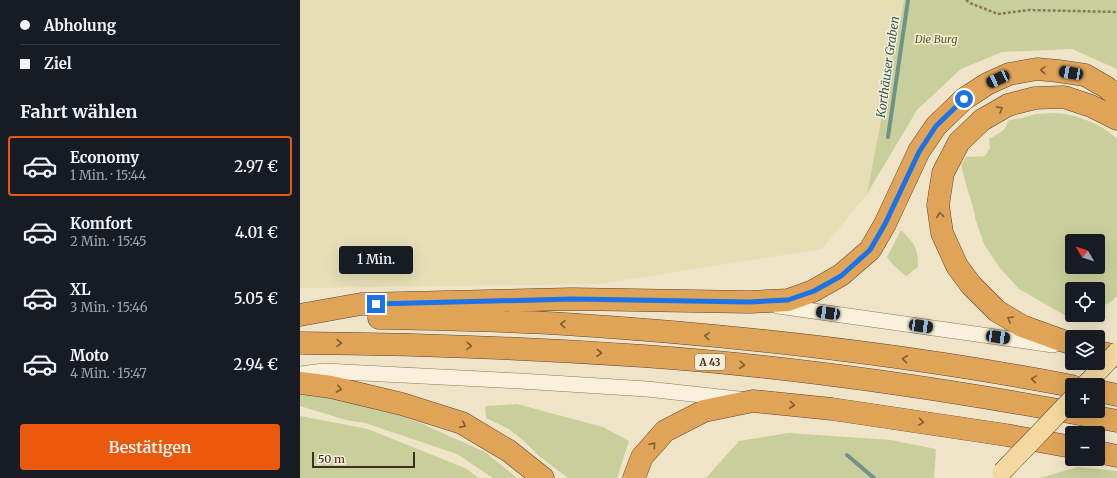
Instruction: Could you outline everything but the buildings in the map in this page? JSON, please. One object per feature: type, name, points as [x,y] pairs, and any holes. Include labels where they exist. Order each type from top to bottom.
[{"type":"highway","points":[[300,315],[361,304],[572,299],[750,302],[788,300],[814,291],[841,276],[870,250],[885,224],[919,152],[936,126],[964,99],[987,84],[1009,74],[1037,69],[1085,75],[1106,87],[1117,96]]},
{"type":"highway","points":[[1065,341],[1022,326],[996,311],[971,285],[958,266],[942,233],[938,206],[943,173],[959,142],[982,120],[1008,105],[1035,98],[1064,97],[1091,106],[1117,119]]},
{"type":"highway","points":[[300,315],[564,324],[750,340],[851,351],[1065,385]]},
{"type":"highway","name":"A 43","points":[[300,343],[459,346],[544,350],[644,356],[744,365],[946,391],[1117,421]]},
{"type":"highway","points":[[1105,353],[1117,356]]},
{"type":"highway","points":[[300,383],[331,387],[402,404],[462,423],[509,451],[544,478]]},
{"type":"highway","points":[[1105,392],[1117,395]]},
{"type":"highway","points":[[634,478],[642,457],[665,431],[704,411],[753,401],[839,410],[1006,435],[1065,446]]},
{"type":"highway","points":[[1105,453],[1117,456]]},
{"type":"main road","points":[[1092,378],[1117,352]]},
{"type":"main road","points":[[1002,472],[1065,406]]},
{"type":"lane","points":[[750,302],[1065,347]]},
{"type":"lane","points":[[300,374],[324,371],[520,380],[647,389],[753,401]]},
{"type":"path","points":[[966,0],[998,14],[1029,10],[1117,12]]},
{"type":"shaded area","points":[[300,0],[904,0],[867,194],[822,249],[599,284],[300,288]]},
{"type":"green space","name":"Die Burg","points":[[904,0],[1117,0],[1117,69],[1072,49],[1002,52],[961,69],[917,110],[867,194]]},
{"type":"green space","points":[[1053,113],[1070,115],[1096,124],[1117,139],[1117,296],[1105,305],[1105,282],[1065,282],[1065,315],[1019,289],[999,267],[984,244],[976,221],[961,165],[966,157],[985,156],[990,148],[989,139],[1004,130],[1009,120],[1036,114]]},
{"type":"green space","points":[[901,230],[915,246],[917,255],[918,267],[906,276],[893,265],[887,257]]},
{"type":"green space","points":[[300,394],[325,396],[380,408],[418,422],[485,452],[517,478],[493,478],[457,454],[365,423],[346,420],[300,406]]},
{"type":"green space","points":[[517,404],[603,427],[629,441],[617,478],[568,478],[539,456],[509,429],[486,418],[485,406]]},
{"type":"green space","points":[[300,416],[368,429],[465,468],[479,478],[300,478]]},
{"type":"green space","points":[[789,433],[891,440],[936,449],[934,478],[706,478],[739,441]]},
{"type":"green space","points":[[1078,467],[1117,471],[1117,478],[1040,478]]},
{"type":"waterway","name":"Korthäuser Graben","points":[[888,137],[908,0]]},
{"type":"waterway","name":"Korthäuser Graben","points":[[847,455],[874,478]]},
{"type":"route","points":[[376,304],[572,299],[750,302],[788,300],[814,291],[841,276],[870,250],[885,224],[919,152],[936,126],[964,99]]}]
